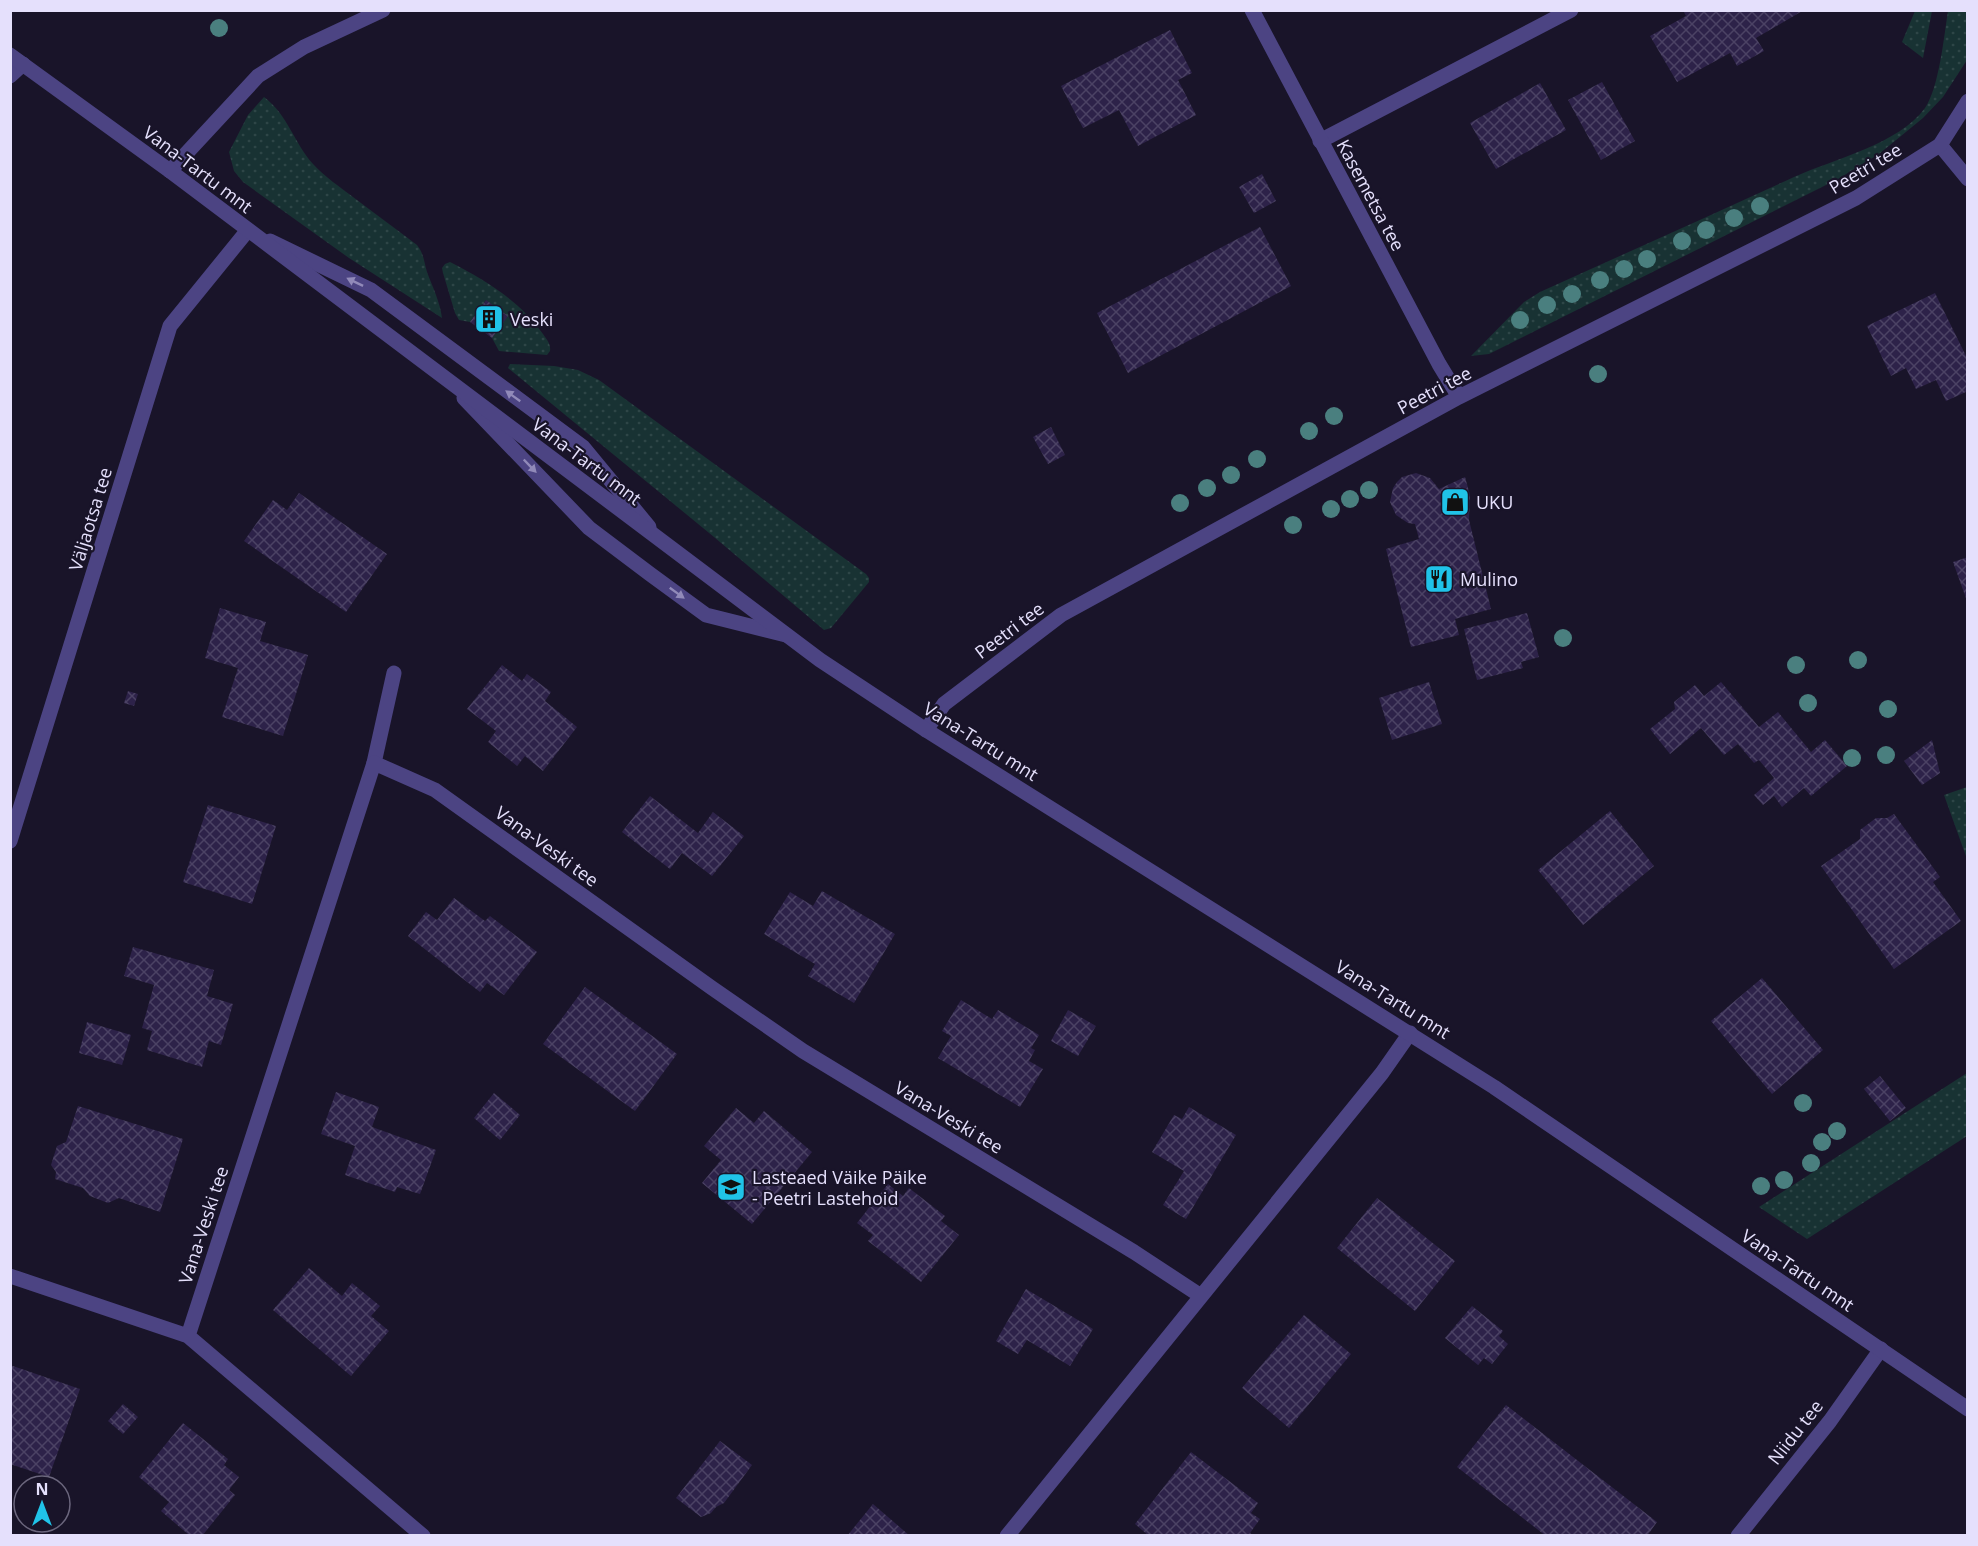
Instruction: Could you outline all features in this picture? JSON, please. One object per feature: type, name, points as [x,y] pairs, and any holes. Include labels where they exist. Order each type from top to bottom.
[{"type":"street","points":[[170,171],[258,76],[304,47],[383,10]]},
{"type":"street","name":"Kasemetsa tee","points":[[1252,10],[1459,398]]},
{"type":"street","points":[[1320,141],[1571,10]]},
{"type":"street","points":[[10,76],[17,59]]},
{"type":"street","name":"Vana-Tartu mnt","points":[[17,59],[170,171],[820,660],[926,730],[1514,1100],[1968,1409]]},
{"type":"street","name":"Peetri tee","points":[[926,730],[944,704],[1061,615],[1459,398],[1856,198],[1940,145],[1968,101]]},
{"type":"street","points":[[1940,145],[1968,179]]},
{"type":"street","points":[[248,230],[371,291],[583,447],[658,539]]},
{"type":"street","name":"Väljaotsa tee","points":[[10,841],[170,326],[248,230]]},
{"type":"street","points":[[446,379],[589,528],[706,615],[786,635]]},
{"type":"street","points":[[374,762],[394,673]]},
{"type":"street","name":"Vana-Veski tee","points":[[188,1336],[374,762],[435,790],[803,1051],[1124,1246],[1201,1296]]},
{"type":"street","points":[[1007,1536],[1382,1073],[1410,1033]]},
{"type":"street","points":[[10,1276],[188,1336],[423,1536]]},
{"type":"street","name":"Niidu tee","points":[[1738,1536],[1830,1421],[1881,1349]]},
{"type":"green space","points":[[1915,11],[1932,11],[1923,58],[1902,42]]},
{"type":"green space","points":[[1948,11],[1967,11],[1967,60],[1943,97],[1923,118],[1879,154],[1838,179],[1489,354],[1471,356],[1524,302],[1540,292],[1794,177],[1883,141],[1914,121],[1925,108],[1934,88]]},
{"type":"green space","points":[[264,97],[279,112],[306,156],[318,169],[417,245],[442,318],[349,258],[243,182],[234,171],[229,152],[248,115]]},
{"type":"green space","points":[[450,262],[489,284],[524,311],[548,342],[550,351],[547,355],[499,351],[492,338],[486,300],[470,322],[459,320],[442,268]]},
{"type":"green space","points":[[510,364],[554,366],[578,370],[599,380],[866,574],[869,582],[831,628],[824,630],[508,368]]},
{"type":"green space","points":[[1968,787],[1967,859],[1944,795]]},
{"type":"green space","points":[[1967,1073],[1967,1136],[1807,1239],[1759,1207]]},
{"type":"building","points":[[1683,10],[1804,10],[1756,38],[1764,51],[1737,66],[1730,53],[1677,82],[1650,36],[1686,16]]},
{"type":"building","points":[[1170,30],[1192,73],[1178,80],[1196,115],[1138,146],[1119,110],[1083,128],[1061,86]]},
{"type":"building","points":[[1602,82],[1635,141],[1601,160],[1568,100]]},
{"type":"building","points":[[1540,83],[1566,130],[1496,169],[1470,123]]},
{"type":"building","points":[[1262,174],[1276,201],[1254,213],[1239,187]]},
{"type":"building","points":[[1260,227],[1291,286],[1128,373],[1097,313]]},
{"type":"building","points":[[1935,293],[1968,360],[1968,391],[1946,401],[1936,380],[1916,389],[1906,368],[1891,376],[1867,326]]},
{"type":"building","name":"Veski","points":[[486,300],[508,316],[492,338],[470,322]]},
{"type":"building","points":[[1051,427],[1065,455],[1048,464],[1033,437]]},
{"type":"building","name":"Mulino","points":[[1416,473],[1430,478],[1439,489],[1465,477],[1470,495],[1469,520],[1491,609],[1455,619],[1459,635],[1411,647],[1386,549],[1419,539],[1415,524],[1408,523],[1396,515],[1390,502],[1397,482],[1402,477]]},
{"type":"building","points":[[299,493],[387,554],[346,612],[244,541],[273,500],[287,510]]},
{"type":"building","points":[[1968,557],[1968,601],[1967,601],[1953,562]]},
{"type":"building","points":[[220,608],[266,622],[260,641],[308,655],[283,736],[222,717],[238,668],[205,658]]},
{"type":"building","points":[[1527,613],[1539,657],[1521,662],[1523,668],[1477,680],[1464,629]]},
{"type":"building","points":[[502,665],[522,681],[527,674],[551,692],[545,701],[577,727],[543,771],[525,756],[517,766],[488,742],[496,731],[467,709]]},
{"type":"building","points":[[1429,682],[1442,724],[1392,740],[1379,698]]},
{"type":"building","points":[[1721,682],[1759,727],[1778,712],[1811,752],[1825,740],[1847,766],[1811,796],[1804,788],[1782,807],[1774,796],[1763,805],[1754,795],[1774,778],[1759,760],[1754,763],[1738,744],[1724,755],[1701,728],[1670,754],[1650,729],[1675,709],[1674,702],[1695,685],[1704,696]]},
{"type":"building","points":[[128,691],[138,694],[134,706],[124,703]]},
{"type":"building","points":[[1932,740],[1940,773],[1922,785],[1904,761]]},
{"type":"building","points":[[650,796],[698,833],[713,812],[744,836],[712,876],[682,853],[670,869],[622,832]]},
{"type":"building","points":[[208,805],[276,826],[252,904],[183,882]]},
{"type":"building","points":[[1610,811],[1654,866],[1583,925],[1538,870]]},
{"type":"building","points":[[1894,814],[1940,877],[1933,882],[1961,921],[1894,969],[1821,866],[1860,839],[1860,830],[1876,818],[1887,818]]},
{"type":"building","points":[[822,891],[895,934],[854,1003],[808,976],[815,964],[764,934],[790,892],[813,906]]},
{"type":"building","points":[[454,898],[485,921],[490,916],[537,952],[504,995],[487,983],[480,992],[408,936],[426,912],[437,920]]},
{"type":"building","points":[[133,947],[214,970],[207,996],[233,1004],[221,1045],[209,1041],[202,1067],[147,1050],[152,1031],[142,1028],[154,985],[124,976]]},
{"type":"building","points":[[1762,978],[1823,1050],[1772,1094],[1711,1021]]},
{"type":"building","points":[[585,987],[677,1054],[635,1111],[543,1044]]},
{"type":"building","points":[[961,1000],[992,1019],[998,1010],[1039,1035],[1031,1048],[1035,1050],[1029,1061],[1043,1069],[1020,1107],[938,1058],[951,1036],[942,1031]]},
{"type":"building","points":[[1068,1010],[1096,1026],[1078,1056],[1051,1041]]},
{"type":"building","points":[[87,1022],[131,1035],[122,1065],[79,1053]]},
{"type":"building","points":[[1880,1076],[1906,1108],[1890,1121],[1864,1089]]},
{"type":"building","points":[[336,1092],[379,1107],[372,1127],[436,1150],[420,1194],[397,1187],[395,1192],[345,1175],[355,1146],[321,1134]]},
{"type":"building","points":[[494,1093],[520,1115],[500,1140],[474,1118]]},
{"type":"building","points":[[78,1106],[183,1139],[160,1212],[119,1198],[108,1203],[90,1196],[83,1188],[55,1179],[56,1172],[51,1165],[57,1146],[66,1142]]},
{"type":"building","points":[[1189,1107],[1236,1135],[1186,1219],[1163,1205],[1184,1171],[1152,1152],[1174,1115],[1182,1119]]},
{"type":"building","points":[[736,1108],[754,1123],[764,1111],[812,1152],[752,1224],[702,1183],[721,1160],[704,1146]]},
{"type":"building","points":[[888,1184],[903,1196],[909,1188],[945,1216],[941,1221],[959,1235],[921,1282],[868,1241],[873,1235],[857,1223]]},
{"type":"building","points":[[1377,1198],[1455,1261],[1415,1311],[1337,1248]]},
{"type":"building","points":[[309,1268],[342,1296],[352,1283],[380,1306],[371,1316],[389,1331],[351,1376],[273,1310]]},
{"type":"building","points":[[1026,1289],[1093,1329],[1070,1366],[1027,1340],[1018,1354],[996,1341]]},
{"type":"building","points":[[1472,1306],[1503,1331],[1499,1336],[1508,1344],[1492,1364],[1484,1358],[1478,1365],[1445,1338]]},
{"type":"building","points":[[1304,1315],[1351,1354],[1289,1428],[1242,1388]]},
{"type":"building","points":[[10,1365],[80,1389],[50,1474],[40,1474],[10,1464]]},
{"type":"building","points":[[123,1404],[138,1417],[123,1434],[108,1421]]},
{"type":"building","points":[[1506,1405],[1657,1522],[1647,1536],[1546,1536],[1457,1467]]},
{"type":"building","points":[[183,1423],[228,1459],[224,1465],[239,1477],[229,1490],[235,1495],[202,1536],[190,1536],[161,1511],[169,1502],[139,1477]]},
{"type":"building","points":[[720,1441],[752,1465],[724,1503],[701,1517],[676,1498]]},
{"type":"building","points":[[1191,1452],[1258,1503],[1251,1513],[1260,1519],[1250,1533],[1254,1536],[1149,1536],[1135,1524]]},
{"type":"building","points":[[873,1504],[910,1536],[847,1536]]},
{"type":"place","name":"Veski","points":[[489,319]]},
{"type":"place","name":"UKU","points":[[1455,502]]},
{"type":"place","name":"Mulino","points":[[1439,579]]},
{"type":"place","name":"Lasteaed Väike Päike - Peetri Lastehoid","points":[[731,1187]]}]
